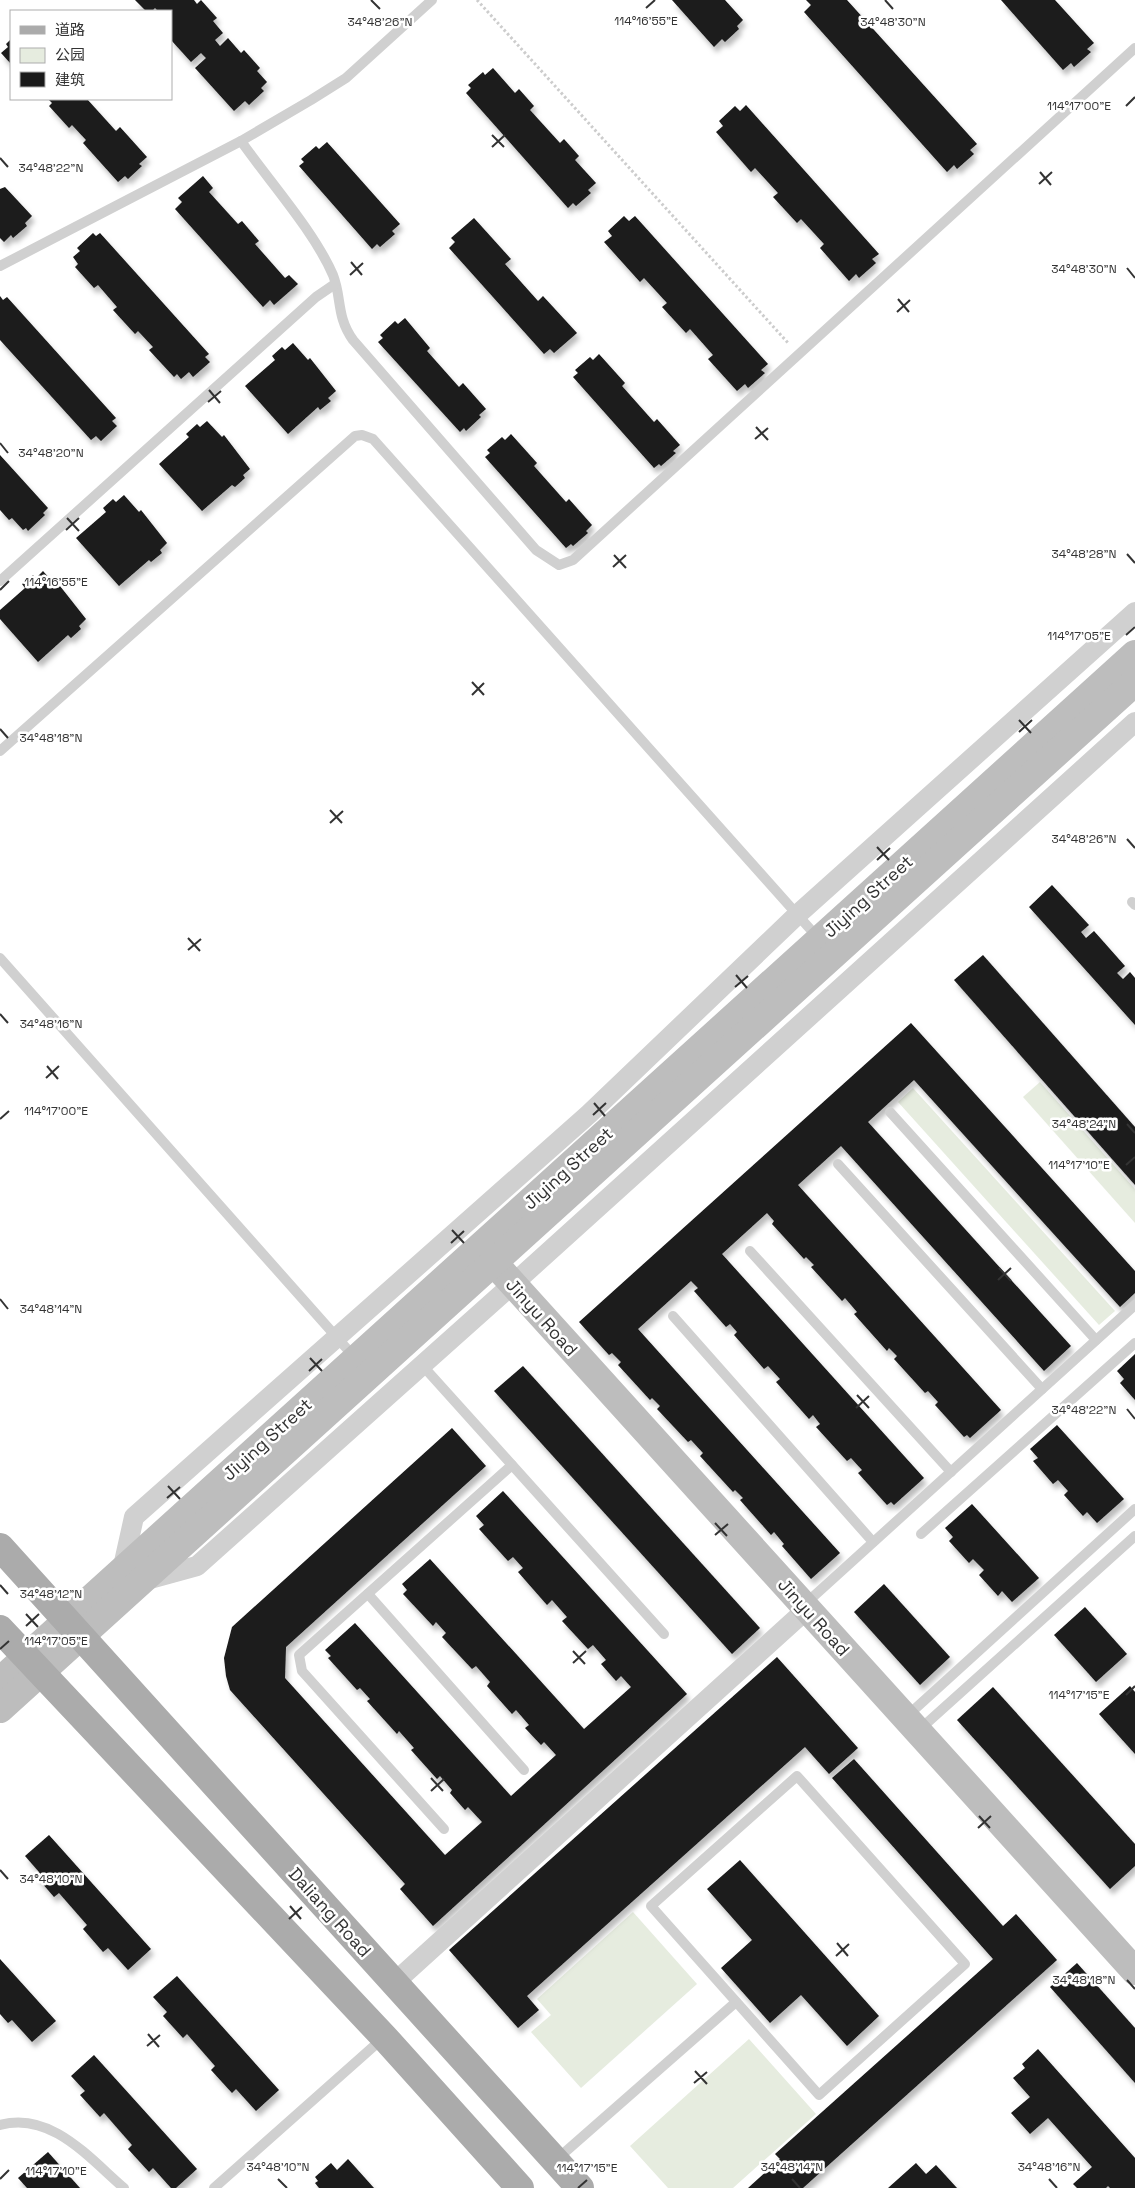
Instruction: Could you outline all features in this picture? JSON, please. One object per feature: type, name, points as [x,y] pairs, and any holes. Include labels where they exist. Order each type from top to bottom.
[{"type":"main road","name":"Jiying Street","points":[[132,1576],[356,1359],[1135,654]]},
{"type":"main road","name":"Jiying Street","points":[[0,1709],[33,1665],[132,1576],[494,1263],[1135,682]]},
{"type":"main road","name":"Jinyu Road","points":[[494,1263],[1135,1971]]},
{"type":"main road","name":"Daliang Road","points":[[0,1547],[580,2188]]},
{"type":"main road","points":[[0,1628],[384,2037],[520,2188]]},
{"type":"main road","name":"Jiying Street","points":[[0,1681],[33,1665]]},
{"type":"street","points":[[1135,612],[797,915],[589,1114],[134,1518],[132,1576],[197,1566],[513,1284],[1135,722]]},
{"type":"street","points":[[394,1983],[805,1607]]},
{"type":"lane","points":[[0,266],[241,141],[346,78],[432,0]]},
{"type":"lane","points":[[241,141],[316,245],[333,276],[340,316],[353,340],[536,550],[559,565],[573,560],[1135,48]]},
{"type":"lane","points":[[0,581],[316,297],[334,284]]},
{"type":"lane","points":[[0,751],[355,436],[362,435],[373,439],[820,940]]},
{"type":"lane","points":[[0,958],[356,1359]]},
{"type":"lane","points":[[890,1112],[1096,1340]]},
{"type":"lane","points":[[838,1164],[1042,1389]]},
{"type":"lane","points":[[750,1251],[951,1472]]},
{"type":"lane","points":[[805,1607],[873,1542],[1135,1305]]},
{"type":"lane","points":[[673,1316],[873,1542]]},
{"type":"lane","points":[[921,1534],[1135,1343]]},
{"type":"lane","points":[[422,1365],[664,1634]]},
{"type":"lane","points":[[444,1829],[302,1671],[299,1655],[512,1466]]},
{"type":"lane","points":[[912,1724],[1135,1509]]},
{"type":"lane","points":[[912,1724],[1135,1536]]},
{"type":"lane","points":[[368,1594],[524,1770]]},
{"type":"lane","points":[[796,1776],[964,1964],[819,2095],[736,2002],[651,1906],[796,1776]]},
{"type":"lane","points":[[555,2161],[736,2002]]},
{"type":"lane","points":[[214,2188],[384,2037]]},
{"type":"lane","points":[[0,2126],[10,2123],[31,2122],[48,2128],[71,2141],[124,2188]]},
{"type":"path","points":[[477,0],[798,355]]},
{"type":"green space","points":[[1040,1082],[1135,1189],[1135,1223],[1023,1097]]},
{"type":"green space","points":[[913,1088],[1115,1311],[1099,1325],[898,1102]]},
{"type":"green space","points":[[633,1912],[697,1984],[581,2088],[531,2032],[551,2015],[537,1999]]},
{"type":"green space","points":[[749,2039],[816,2114],[733,2188],[668,2188],[630,2146]]},
{"type":"building","points":[[135,0],[194,0],[197,4],[201,0],[217,18],[213,21],[223,33],[215,40],[220,46],[228,38],[241,53],[244,50],[260,68],[257,71],[267,82],[261,88],[264,91],[249,105],[245,101],[234,111],[195,68],[206,58],[201,53],[191,62],[172,41],[172,10],[157,10],[155,8],[153,10],[145,10]]},
{"type":"building","points":[[672,0],[725,0],[743,20],[737,26],[739,29],[725,42],[722,39],[714,47]]},
{"type":"building","points":[[806,0],[847,0],[977,144],[970,150],[974,154],[957,169],[954,165],[947,172],[804,12],[811,5]]},
{"type":"building","points":[[1001,0],[1055,0],[1094,43],[1087,49],[1091,52],[1074,67],[1071,63],[1063,70]]},
{"type":"building","points":[[10,40],[10,63],[1,53],[8,47],[6,44]]},
{"type":"building","points":[[493,68],[515,93],[519,89],[534,106],[530,110],[560,143],[564,139],[579,156],[575,160],[596,183],[588,190],[591,193],[576,206],[573,203],[568,208],[466,93],[471,88],[468,85],[483,72],[485,75]]},
{"type":"building","points":[[49,100],[88,100],[116,131],[120,127],[147,157],[139,164],[142,166],[128,179],[125,176],[118,182],[83,143],[86,140],[72,125],[69,128],[49,106],[52,103]]},
{"type":"building","points":[[746,105],[879,254],[872,259],[876,263],[859,278],[856,274],[849,281],[820,248],[824,244],[801,219],[797,223],[773,197],[778,193],[755,168],[751,172],[716,132],[723,126],[719,121],[735,106],[740,111]]},
{"type":"building","points":[[327,142],[400,224],[392,231],[395,234],[380,247],[377,244],[372,249],[299,166],[304,162],[301,159],[316,146],[319,149]]},
{"type":"building","points":[[203,176],[213,188],[209,192],[238,224],[242,221],[259,241],[255,244],[285,278],[289,275],[298,284],[274,305],[270,300],[263,307],[175,209],[182,202],[178,198]]},
{"type":"building","points":[[5,187],[32,216],[25,223],[27,226],[13,238],[11,235],[4,242],[0,238],[0,189]]},
{"type":"building","points":[[624,216],[629,221],[635,216],[768,364],[761,370],[765,373],[748,388],[745,384],[737,391],[708,359],[713,355],[690,329],[686,333],[662,307],[667,303],[644,278],[640,282],[604,242],[612,236],[608,231]]},
{"type":"building","points":[[474,218],[511,259],[505,264],[538,301],[543,296],[577,333],[554,353],[550,349],[544,354],[449,248],[455,242],[451,238]]},
{"type":"building","points":[[93,233],[96,236],[100,233],[209,354],[205,357],[210,362],[193,377],[189,372],[181,379],[177,374],[174,377],[149,350],[153,347],[138,331],[135,334],[113,310],[117,307],[98,285],[94,288],[75,267],[78,264],[73,257],[80,251],[77,248]]},
{"type":"building","points":[[0,296],[3,300],[7,297],[116,418],[112,421],[117,426],[101,441],[96,436],[91,440],[0,340]]},
{"type":"building","points":[[405,318],[430,348],[427,351],[459,387],[463,383],[486,409],[479,415],[481,417],[466,431],[464,428],[460,432],[378,342],[383,338],[380,335],[395,321],[398,324]]},
{"type":"building","points":[[293,343],[308,360],[310,358],[336,391],[328,398],[331,401],[320,410],[318,407],[288,434],[245,386],[275,360],[272,356],[282,347],[285,350]]},
{"type":"building","points":[[599,354],[625,383],[622,386],[654,422],[657,419],[680,445],[673,451],[676,453],[661,466],[659,464],[654,468],[573,377],[578,373],[575,370],[590,357],[593,360]]},
{"type":"building","points":[[207,421],[222,437],[224,435],[250,469],[243,475],[245,478],[235,487],[232,485],[202,511],[159,464],[189,437],[186,434],[197,424],[200,427]]},
{"type":"building","points":[[511,434],[537,463],[534,466],[566,502],[569,499],[592,525],[586,531],[588,533],[573,546],[571,544],[566,548],[485,457],[490,453],[487,450],[502,437],[505,440]]},
{"type":"building","points":[[0,455],[48,508],[43,513],[45,515],[28,531],[26,528],[23,530],[12,518],[9,520],[0,510]]},
{"type":"building","points":[[124,495],[139,512],[141,510],[167,543],[160,550],[162,553],[151,562],[149,560],[119,586],[76,538],[106,512],[103,508],[113,499],[116,502]]},
{"type":"building","points":[[43,571],[58,588],[60,586],[86,619],[79,626],[81,629],[71,638],[68,635],[38,662],[0,619],[0,610],[25,588],[22,584],[33,575],[36,578]]},
{"type":"building","points":[[1052,885],[1089,925],[1081,932],[1086,938],[1094,931],[1125,966],[1117,973],[1123,979],[1130,972],[1135,978],[1135,1025],[1029,907]]},
{"type":"building","points":[[983,955],[1135,1127],[1135,1185],[954,980]]},
{"type":"building","points":[[911,1023],[1135,1271],[1135,1293],[1120,1307],[914,1080],[868,1122],[1071,1346],[1044,1371],[841,1146],[798,1185],[1001,1410],[970,1438],[967,1435],[964,1437],[935,1405],[938,1402],[928,1391],[925,1393],[894,1359],[897,1356],[889,1348],[887,1351],[854,1314],[857,1312],[845,1298],[842,1301],[811,1267],[814,1265],[806,1257],[804,1259],[772,1224],[774,1221],[767,1213],[722,1254],[924,1478],[894,1505],[891,1502],[887,1505],[858,1473],[862,1470],[851,1458],[847,1461],[816,1427],[820,1424],[813,1415],[809,1419],[776,1382],[780,1379],[768,1366],[764,1369],[734,1335],[737,1332],[730,1324],[726,1327],[694,1291],[698,1288],[691,1281],[638,1329],[840,1553],[811,1579],[782,1546],[784,1544],[774,1532],[771,1535],[740,1500],[743,1498],[735,1490],[733,1492],[700,1456],[703,1453],[691,1440],[688,1442],[657,1409],[660,1406],[652,1398],[650,1400],[618,1365],[621,1362],[612,1353],[609,1355],[579,1322]]},
{"type":"building","points":[[1135,1354],[1135,1400],[1120,1383],[1124,1379],[1117,1371]]},
{"type":"building","points":[[523,1366],[760,1628],[732,1654],[494,1391]]},
{"type":"building","points":[[1057,1425],[1124,1499],[1097,1523],[1087,1512],[1083,1516],[1064,1495],[1068,1491],[1058,1480],[1053,1484],[1033,1461],[1038,1458],[1030,1449]]},
{"type":"building","points":[[452,1428],[486,1466],[286,1647],[285,1678],[445,1855],[482,1822],[468,1807],[465,1810],[450,1793],[452,1790],[440,1776],[437,1779],[411,1750],[414,1748],[399,1731],[397,1734],[367,1701],[370,1699],[360,1688],[357,1690],[328,1658],[331,1656],[325,1650],[355,1623],[511,1796],[556,1755],[544,1742],[541,1745],[525,1728],[529,1725],[516,1710],[512,1714],[487,1686],[490,1682],[476,1666],[472,1669],[442,1637],[446,1633],[436,1622],[433,1626],[403,1594],[407,1590],[402,1584],[430,1559],[584,1729],[631,1687],[621,1676],[616,1681],[601,1664],[606,1660],[593,1645],[588,1649],[562,1621],[567,1617],[552,1600],[547,1605],[518,1572],[523,1568],[513,1557],[508,1561],[479,1529],[484,1525],[476,1516],[503,1491],[687,1694],[433,1926],[400,1889],[405,1884],[230,1690],[224,1658],[232,1627]]},
{"type":"building","points":[[972,1504],[1039,1578],[1012,1602],[1002,1591],[998,1596],[979,1575],[984,1570],[973,1559],[969,1563],[949,1541],[953,1537],[945,1528]]},
{"type":"building","points":[[884,1584],[950,1657],[920,1685],[854,1612]]},
{"type":"building","points":[[1085,1607],[1127,1654],[1096,1682],[1054,1635]]},
{"type":"building","points":[[777,1657],[858,1748],[829,1774],[805,1747],[527,1996],[539,2010],[518,2028],[449,1950]]},
{"type":"building","points":[[1130,1686],[1135,1692],[1135,1754],[1099,1714]]},
{"type":"building","points":[[993,1687],[1135,1844],[1135,1866],[1110,1889],[957,1720]]},
{"type":"building","points":[[854,1759],[1003,1926],[1016,1914],[1057,1960],[803,2188],[748,2188],[780,2159],[775,2154],[993,1959],[832,1778]]},
{"type":"building","points":[[49,1835],[151,1949],[128,1970],[108,1948],[103,1952],[83,1929],[87,1925],[59,1893],[54,1897],[35,1875],[39,1872],[25,1856]]},
{"type":"building","points":[[740,1860],[879,2016],[847,2046],[801,1995],[770,2023],[721,1968],[752,1940],[707,1889]]},
{"type":"building","points":[[0,1959],[56,2021],[32,2042],[12,2020],[8,2023],[0,2014]]},
{"type":"building","points":[[1077,1963],[1135,2028],[1135,2083],[1050,1987]]},
{"type":"building","points":[[177,1976],[279,2090],[256,2111],[236,2089],[232,2093],[211,2070],[215,2066],[187,2034],[183,2038],[163,2016],[167,2012],[153,1997]]},
{"type":"building","points":[[1038,2049],[1135,2158],[1135,2188],[1110,2188],[1108,2186],[1106,2188],[1077,2188],[1073,2184],[1092,2167],[1048,2118],[1030,2134],[1011,2113],[1030,2097],[1013,2078],[1025,2068],[1022,2064]]},
{"type":"building","points":[[94,2055],[197,2169],[176,2188],[171,2188],[153,2168],[149,2172],[128,2149],[132,2145],[104,2113],[100,2117],[80,2095],[85,2091],[71,2076]]},
{"type":"building","points":[[48,2152],[80,2188],[27,2188],[18,2178]]},
{"type":"building","points":[[348,2159],[374,2188],[319,2188],[315,2183],[318,2181],[315,2177],[331,2163],[337,2170]]},
{"type":"building","points":[[916,2163],[926,2174],[936,2165],[957,2188],[888,2188]]}]
